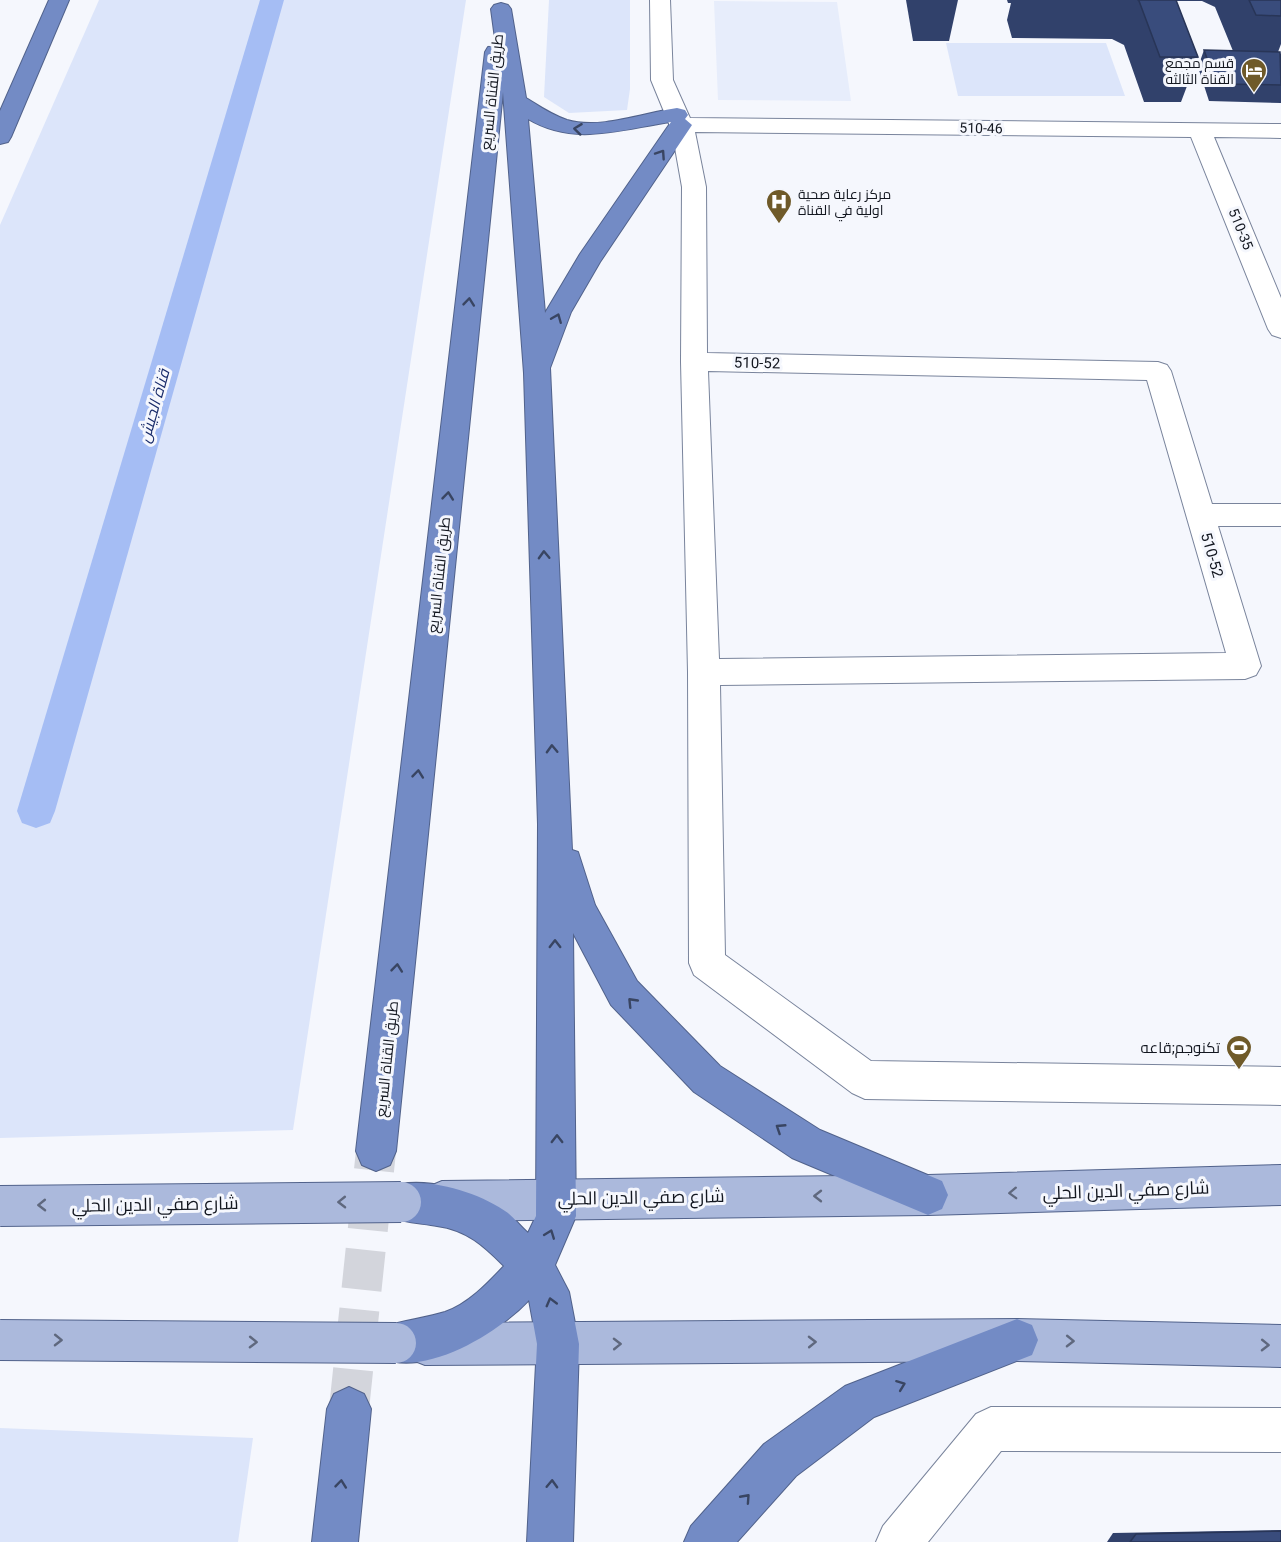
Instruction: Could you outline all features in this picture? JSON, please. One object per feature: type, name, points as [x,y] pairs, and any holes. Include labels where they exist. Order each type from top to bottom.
[{"type":"highway","points":[[396,1343],[434,1337],[465,1325],[500,1298],[531,1265],[550,1237],[557,1198],[555,824],[537,373],[515,101],[501,5]]},
{"type":"highway","name":"طريق القناة السريع","points":[[376,1151],[501,5]]},
{"type":"highway","points":[[0,93],[55,8]]},
{"type":"highway","points":[[0,137],[55,8]]},
{"type":"highway","points":[[515,101],[535,115],[552,123],[588,130],[605,130],[649,118],[679,120],[558,312],[537,373]]},
{"type":"highway","points":[[555,824],[579,909],[624,993],[707,1079],[806,1144],[928,1195]]},
{"type":"highway","points":[[401,1202],[504,1217],[548,1292],[558,1344],[550,1542]]},
{"type":"highway","points":[[707,1542],[780,1460],[860,1401],[1017,1340]]},
{"type":"highway","points":[[334,1542],[349,1409]]},
{"type":"main road","name":"شارع صفي الدين الحلي","points":[[504,1217],[557,1198],[928,1195],[1281,1185]]},
{"type":"main road","name":"شارع صفي الدين الحلي","points":[[0,1206],[401,1202]]},
{"type":"main road","points":[[0,1340],[497,1344],[1017,1340],[1281,1346]]},
{"type":"street","points":[[660,0],[662,80],[667,98],[679,120],[692,168],[694,188],[694,362],[704,672],[706,963],[865,1080],[1281,1086]]},
{"type":"street","name":"510-46","points":[[679,120],[1281,131]]},
{"type":"street","name":"510-35","points":[[1200,130],[1281,329]]},
{"type":"street","name":"510-52","points":[[694,362],[1158,370],[1245,666],[704,672]]},
{"type":"street","points":[[1200,515],[1281,515]]},
{"type":"street","points":[[899,1542],[990,1429],[1281,1430]]},
{"type":"shaded area","points":[[99,0],[466,0],[293,1130],[0,1138],[0,225]]},
{"type":"shaded area","points":[[549,0],[630,0],[630,89],[627,110],[569,113],[544,97]]},
{"type":"shaded area","points":[[714,1],[837,2],[851,101],[718,100]]},
{"type":"shaded area","points":[[946,43],[1106,43],[1125,96],[958,96]]},
{"type":"shaded area","points":[[0,1428],[253,1438],[238,1542],[0,1542]]},
{"type":"building","points":[[1138,0],[1176,0],[1198,57],[1160,57]]},
{"type":"building","points":[[1249,0],[1281,0],[1281,16],[1256,15]]},
{"type":"building","points":[[1204,50],[1280,52],[1281,85],[1216,84]]},
{"type":"building","points":[[1281,1531],[1281,1542],[1130,1542],[1136,1534]]},
{"type":"waterway","name":"قناة الجيش","points":[[36,811],[272,0]]},
{"type":"tunnel","points":[[349,1409],[376,1151]]},
{"type":"place","name":"قسم مجمع القناة الثالثه","points":[[1254,94]]},
{"type":"place","name":"مركز رعاية صحية اولية في القناة","points":[[779,225]]},
{"type":"place","name":"تكنوجم;قاعه","points":[[1239,1071]]}]
